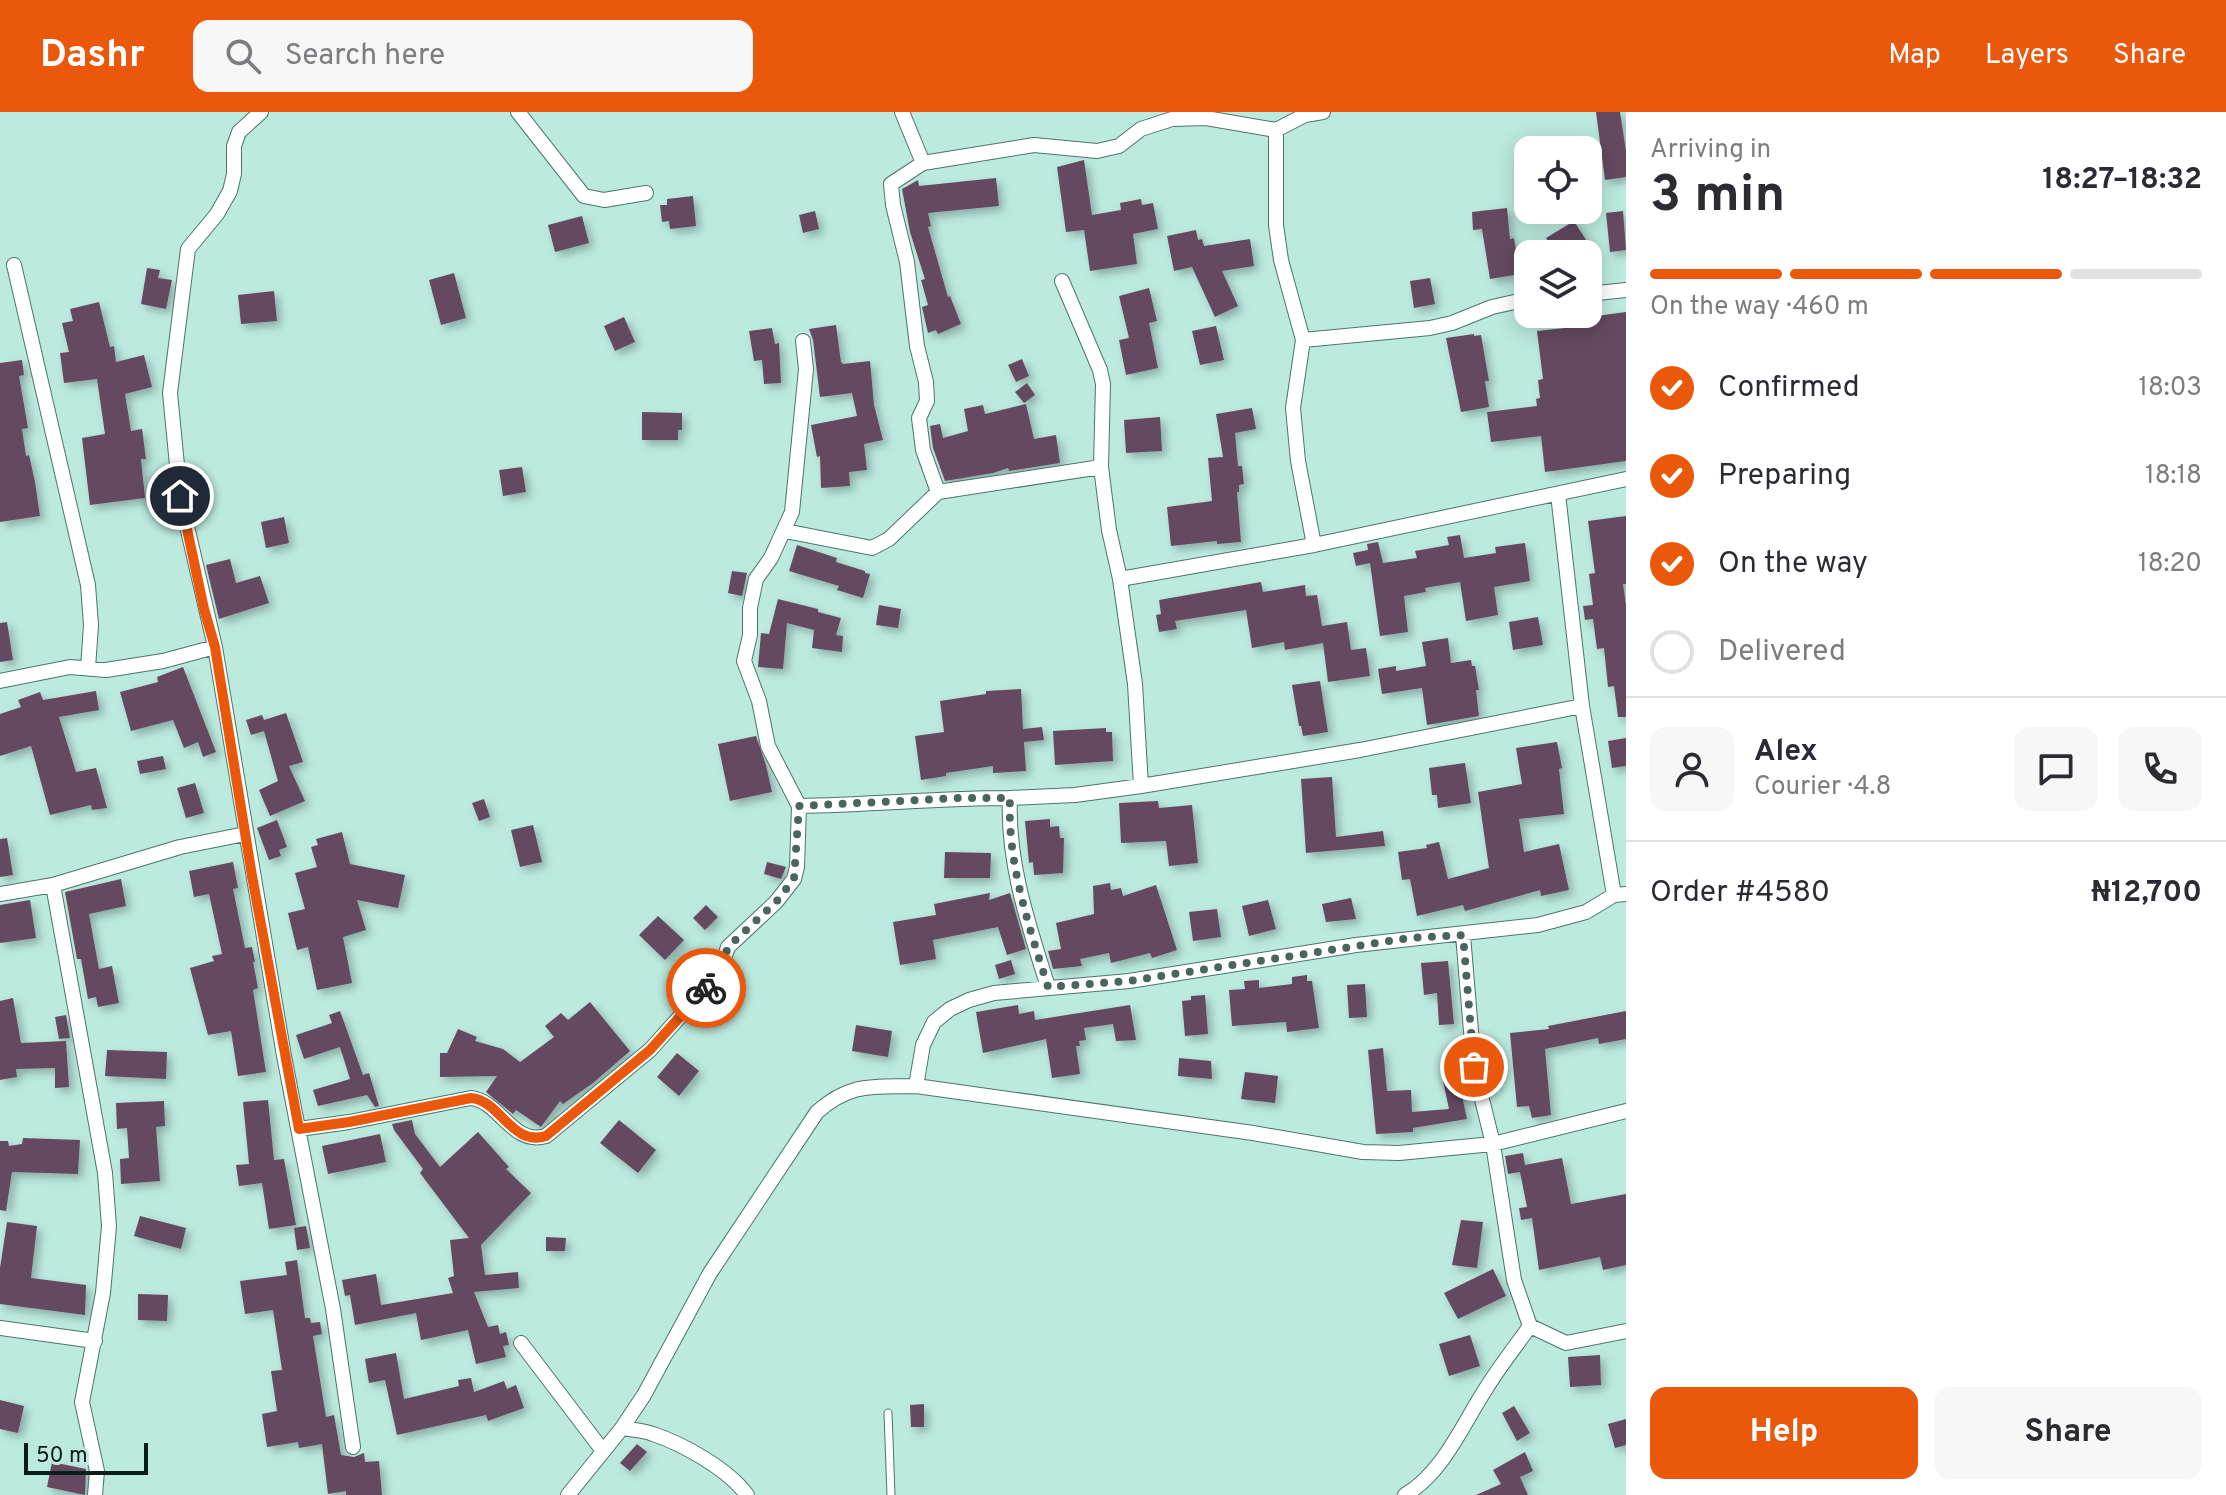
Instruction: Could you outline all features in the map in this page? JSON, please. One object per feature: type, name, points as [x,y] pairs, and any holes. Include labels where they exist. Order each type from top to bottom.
[{"type":"street","points":[[261,112],[239,132],[234,146],[234,174],[230,191],[217,214],[188,249],[171,381],[172,419],[180,496],[215,647],[245,834],[333,1309],[353,1447]]},
{"type":"street","points":[[518,112],[584,196],[604,200],[646,193]]},
{"type":"street","points":[[902,112],[923,163]]},
{"type":"street","points":[[938,492],[923,450],[919,418],[927,401],[926,382],[917,346],[907,262],[891,184],[923,163],[1034,145],[1070,146],[1097,151],[1119,146],[1141,129],[1172,119],[1206,118],[1276,130],[1305,115],[1323,112]]},
{"type":"street","points":[[1276,130],[1278,247],[1303,340],[1293,408],[1298,461],[1314,545]]},
{"type":"street","points":[[14,265],[88,585],[91,625],[88,668]]},
{"type":"street","points":[[1062,281],[1103,384],[1101,467],[1135,684],[1141,786]]},
{"type":"street","points":[[1602,293],[1626,290]]},
{"type":"street","points":[[1303,340],[1430,328],[1514,302]]},
{"type":"street","points":[[299,1129],[471,1098],[484,1103],[521,1134],[532,1138],[546,1136],[650,1050],[719,973],[728,947],[776,902],[794,879],[799,806],[768,746],[759,701],[744,661],[756,579],[785,531],[792,512],[806,369],[803,341]]},
{"type":"street","points":[[785,531],[872,548],[889,539],[938,492],[1101,467]]},
{"type":"street","points":[[1120,579],[1314,545],[1626,479]]},
{"type":"street","points":[[916,1086],[923,1045],[934,1022],[950,1009],[994,993],[1129,981],[1409,938],[1463,935],[1538,925],[1586,912],[1620,894],[1582,706],[1558,494]]},
{"type":"street","points":[[0,681],[70,667],[106,670],[163,661],[215,647]]},
{"type":"street","points":[[799,806],[1075,795],[1360,750],[1582,706]]},
{"type":"street","points":[[1010,798],[1009,828],[1023,903],[1048,987]]},
{"type":"street","points":[[0,894],[53,885],[166,850],[245,834]]},
{"type":"street","points":[[53,885],[105,1173],[109,1226],[103,1293],[82,1402],[97,1471],[95,1495]]},
{"type":"street","points":[[1463,935],[1474,1067],[1493,1144],[1514,1280],[1530,1326],[1566,1343],[1626,1331]]},
{"type":"street","points":[[568,1495],[622,1428],[644,1395],[710,1273],[817,1112],[834,1096],[860,1087],[916,1086],[1253,1133],[1363,1152],[1399,1153],[1493,1144],[1626,1111]]},
{"type":"street","points":[[1405,1495],[1427,1479],[1446,1454],[1488,1385],[1530,1326]]},
{"type":"street","points":[[0,1328],[95,1341]]},
{"type":"street","points":[[521,1343],[603,1451]]},
{"type":"street","points":[[622,1428],[652,1433],[710,1462],[739,1484],[747,1495]]},
{"type":"lane","points":[[888,1413],[891,1495]]},
{"type":"building","points":[[1596,112],[1620,112],[1626,177],[1605,180],[1602,136],[1599,136]]},
{"type":"building","points":[[1084,160],[1092,215],[1121,210],[1120,203],[1141,199],[1142,205],[1153,203],[1158,229],[1133,234],[1137,264],[1090,271],[1084,230],[1066,232],[1057,167]]},
{"type":"building","points":[[996,178],[999,206],[928,213],[931,226],[928,227],[948,297],[961,324],[938,334],[936,330],[928,333],[922,307],[928,305],[921,280],[925,279],[910,232],[902,189],[918,180],[919,186]]},
{"type":"building","points":[[693,196],[696,226],[670,229],[669,221],[662,222],[660,205],[667,205],[667,199]]},
{"type":"building","points":[[1507,208],[1510,239],[1514,240],[1514,275],[1490,279],[1482,229],[1473,230],[1472,212]]},
{"type":"building","points":[[815,211],[819,229],[803,233],[799,215]]},
{"type":"building","points":[[1623,211],[1626,250],[1610,252],[1606,213]]},
{"type":"building","points":[[582,216],[589,243],[555,252],[548,225]]},
{"type":"building","points":[[1569,224],[1576,224],[1586,240],[1547,240]]},
{"type":"building","points":[[1196,230],[1198,240],[1202,239],[1204,246],[1250,239],[1254,266],[1222,271],[1238,306],[1215,317],[1192,267],[1174,271],[1167,236]]},
{"type":"building","points":[[147,268],[160,270],[158,278],[172,280],[166,309],[141,304]]},
{"type":"building","points":[[454,273],[466,318],[441,325],[429,280]]},
{"type":"building","points":[[1430,278],[1435,304],[1414,308],[1410,281]]},
{"type":"building","points":[[1149,288],[1157,321],[1149,323],[1158,368],[1126,375],[1119,340],[1129,338],[1119,296]]},
{"type":"building","points":[[274,291],[277,321],[241,324],[238,295]]},
{"type":"building","points":[[99,302],[110,347],[114,346],[116,362],[144,355],[152,387],[125,394],[131,431],[142,429],[146,459],[141,459],[145,498],[90,505],[82,438],[105,434],[97,379],[64,383],[60,353],[69,352],[62,323],[73,321],[70,309]]},
{"type":"building","points":[[1626,312],[1626,461],[1545,472],[1541,436],[1491,442],[1487,412],[1537,406],[1536,399],[1540,398],[1538,380],[1543,379],[1537,331],[1602,328],[1602,315]]},
{"type":"building","points":[[624,317],[635,342],[615,351],[604,326]]},
{"type":"building","points":[[836,325],[841,362],[870,361],[874,405],[883,440],[864,444],[867,470],[849,472],[850,486],[821,488],[820,456],[817,457],[811,425],[857,416],[852,393],[820,397],[809,329]]},
{"type":"building","points":[[1216,326],[1224,360],[1200,365],[1192,331]]},
{"type":"building","points":[[772,328],[775,344],[779,343],[781,383],[764,384],[762,360],[754,361],[749,331]]},
{"type":"building","points":[[1481,335],[1489,381],[1485,381],[1489,407],[1461,412],[1446,338]]},
{"type":"building","points":[[1022,359],[1029,376],[1016,382],[1008,365]]},
{"type":"building","points":[[22,360],[24,375],[19,376],[28,428],[22,429],[40,516],[0,522],[0,363]]},
{"type":"building","points":[[1027,383],[1035,395],[1024,403],[1015,392]]},
{"type":"building","points":[[1026,404],[1034,439],[1056,435],[1060,463],[1009,471],[1008,468],[945,481],[933,448],[930,426],[940,424],[943,438],[968,431],[964,409],[983,405],[985,414]]},
{"type":"building","points":[[1252,408],[1256,429],[1235,433],[1238,466],[1242,466],[1244,484],[1239,485],[1237,492],[1241,542],[1171,546],[1167,507],[1212,501],[1208,458],[1223,457],[1216,414]]},
{"type":"building","points":[[642,412],[682,413],[682,430],[678,430],[678,440],[642,440]]},
{"type":"building","points":[[1160,417],[1162,451],[1126,453],[1124,420]]},
{"type":"building","points":[[522,467],[526,492],[503,496],[499,470]]},
{"type":"building","points":[[1626,516],[1626,584],[1623,584],[1626,605],[1626,717],[1618,717],[1614,686],[1608,687],[1604,648],[1597,649],[1593,619],[1585,620],[1583,606],[1593,605],[1589,574],[1595,573],[1588,521]]},
{"type":"building","points":[[284,517],[289,543],[266,548],[261,522]]},
{"type":"building","points":[[1460,535],[1464,558],[1496,553],[1495,547],[1525,543],[1530,581],[1494,587],[1498,615],[1466,621],[1460,582],[1425,588],[1426,592],[1404,596],[1408,632],[1380,636],[1370,563],[1356,566],[1353,553],[1368,550],[1367,544],[1378,542],[1383,563],[1417,558],[1415,551],[1449,545],[1447,537]]},
{"type":"building","points":[[797,545],[837,558],[836,562],[870,574],[863,598],[837,590],[839,586],[789,571]]},
{"type":"building","points":[[230,559],[236,583],[260,576],[269,603],[219,619],[206,565]]},
{"type":"building","points":[[732,571],[747,573],[742,596],[728,593]]},
{"type":"building","points":[[1261,582],[1263,592],[1305,585],[1306,596],[1317,595],[1322,626],[1347,622],[1351,650],[1366,648],[1370,676],[1328,682],[1323,643],[1285,650],[1284,642],[1252,648],[1246,610],[1175,621],[1177,629],[1159,632],[1156,615],[1161,614],[1159,600]]},
{"type":"building","points":[[778,599],[841,618],[836,635],[843,636],[842,652],[812,648],[814,630],[787,623],[783,669],[758,667],[761,633],[769,634]]},
{"type":"building","points":[[879,605],[901,609],[898,628],[876,625]]},
{"type":"building","points":[[1538,617],[1543,645],[1513,650],[1509,622]]},
{"type":"building","points":[[7,622],[13,660],[0,662],[0,623]]},
{"type":"building","points":[[1448,638],[1451,663],[1471,660],[1472,666],[1475,666],[1479,716],[1427,725],[1422,688],[1382,694],[1378,669],[1396,666],[1396,671],[1426,666],[1422,642]]},
{"type":"building","points":[[183,667],[216,752],[203,757],[198,742],[184,748],[173,720],[131,731],[120,692],[158,682],[157,677]]},
{"type":"building","points":[[1320,681],[1328,732],[1303,736],[1292,685]]},
{"type":"building","points":[[1021,689],[1023,729],[1042,727],[1044,740],[1024,742],[1026,771],[993,773],[993,766],[921,780],[915,736],[944,732],[940,701],[986,694],[986,691]]},
{"type":"building","points":[[96,691],[99,710],[59,717],[76,772],[96,768],[107,808],[92,810],[91,805],[50,815],[31,746],[0,756],[0,714],[21,707],[18,700],[40,692],[43,700]]},
{"type":"building","points":[[286,713],[303,762],[289,766],[305,801],[270,816],[259,790],[278,781],[264,731],[251,735],[246,720],[262,715],[264,720]]},
{"type":"building","points":[[1106,728],[1106,732],[1112,732],[1113,761],[1055,765],[1053,731]]},
{"type":"building","points":[[756,736],[772,792],[730,801],[718,744]]},
{"type":"building","points":[[1626,738],[1626,766],[1612,768],[1608,741]]},
{"type":"building","points":[[1557,742],[1562,768],[1559,769],[1564,814],[1519,819],[1524,852],[1559,844],[1569,890],[1541,896],[1540,890],[1465,911],[1463,905],[1417,916],[1410,879],[1402,880],[1398,852],[1427,848],[1426,845],[1439,842],[1448,879],[1489,868],[1478,792],[1522,784],[1516,748]]},
{"type":"building","points":[[163,756],[166,769],[140,774],[137,761]]},
{"type":"building","points":[[1465,763],[1471,803],[1438,808],[1437,795],[1432,795],[1429,768]]},
{"type":"building","points":[[1332,777],[1336,837],[1383,831],[1385,846],[1306,853],[1301,779]]},
{"type":"building","points":[[195,783],[204,813],[186,818],[177,788]]},
{"type":"building","points":[[484,799],[490,817],[479,821],[472,803]]},
{"type":"building","points":[[1158,801],[1159,808],[1192,805],[1198,863],[1169,866],[1166,841],[1121,843],[1119,803]]},
{"type":"building","points":[[1050,819],[1050,827],[1059,826],[1060,838],[1064,838],[1063,873],[1034,875],[1033,862],[1029,863],[1025,821]]},
{"type":"building","points":[[277,820],[287,847],[279,850],[281,856],[269,860],[257,828]]},
{"type":"building","points":[[533,825],[542,862],[520,867],[511,830]]},
{"type":"building","points":[[342,832],[350,864],[405,875],[398,908],[357,900],[366,930],[343,937],[352,983],[317,990],[308,947],[297,950],[288,913],[305,909],[295,873],[317,867],[311,847],[318,845],[316,839]]},
{"type":"building","points":[[7,838],[13,875],[0,877],[0,839]]},
{"type":"building","points":[[945,852],[991,853],[990,878],[944,878]]},
{"type":"building","points":[[233,862],[238,888],[233,889],[245,948],[252,947],[255,962],[258,988],[253,990],[266,1072],[238,1076],[231,1031],[208,1035],[190,968],[214,961],[212,956],[222,954],[209,894],[194,897],[189,871]]},
{"type":"building","points":[[767,862],[786,867],[781,879],[764,874]]},
{"type":"building","points":[[121,879],[126,906],[89,914],[99,969],[112,966],[119,1003],[98,1007],[96,997],[88,999],[65,892]]},
{"type":"building","points":[[1110,883],[1111,890],[1121,888],[1123,896],[1156,885],[1177,950],[1152,958],[1150,953],[1111,963],[1109,953],[1080,959],[1082,966],[1053,969],[1048,951],[1061,949],[1056,923],[1094,914],[1093,886]]},
{"type":"building","points":[[990,893],[989,900],[1010,893],[1026,949],[1007,955],[998,927],[933,940],[936,959],[900,965],[893,922],[936,915],[934,904]]},
{"type":"building","points":[[1351,898],[1356,919],[1326,922],[1322,904]]},
{"type":"building","points":[[30,900],[36,938],[0,943],[0,905]]},
{"type":"building","points":[[1268,900],[1276,929],[1249,936],[1242,906]]},
{"type":"building","points":[[706,905],[718,917],[705,930],[693,918]]},
{"type":"building","points":[[1217,909],[1221,937],[1193,941],[1189,912]]},
{"type":"building","points":[[658,916],[684,940],[665,960],[639,935]]},
{"type":"building","points":[[1011,960],[1015,974],[999,979],[995,965]]},
{"type":"building","points":[[1448,961],[1454,1024],[1439,1025],[1437,993],[1424,995],[1421,963]]},
{"type":"building","points":[[1307,975],[1307,981],[1312,981],[1319,1028],[1287,1032],[1286,1022],[1232,1026],[1229,990],[1245,989],[1244,981],[1259,980],[1259,988],[1292,984],[1292,977]]},
{"type":"building","points":[[1365,984],[1367,1017],[1349,1018],[1347,985]]},
{"type":"building","points":[[1205,995],[1208,1034],[1185,1036],[1182,1001],[1191,1000],[1191,996]]},
{"type":"building","points":[[13,998],[21,1043],[66,1041],[69,1087],[55,1088],[55,1068],[16,1069],[17,1077],[0,1080],[0,1001]]},
{"type":"building","points":[[590,1002],[630,1051],[593,1083],[563,1104],[560,1101],[541,1127],[516,1110],[513,1114],[486,1092],[497,1076],[440,1077],[440,1053],[447,1053],[458,1029],[477,1037],[475,1041],[503,1049],[520,1062],[554,1037],[545,1026],[561,1013],[568,1020]]},
{"type":"building","points":[[1018,1005],[1019,1014],[1034,1011],[1035,1020],[1130,1005],[1136,1040],[1116,1041],[1113,1024],[1084,1028],[1086,1040],[1079,1041],[1080,1046],[1076,1046],[1080,1074],[1052,1078],[1046,1039],[983,1053],[976,1012]]},
{"type":"building","points":[[340,1011],[363,1075],[369,1073],[379,1106],[375,1107],[367,1095],[318,1106],[313,1090],[350,1079],[340,1047],[304,1059],[296,1035],[332,1023],[329,1015]]},
{"type":"building","points":[[1626,1011],[1626,1039],[1599,1044],[1598,1038],[1545,1049],[1551,1115],[1532,1118],[1529,1106],[1517,1107],[1510,1033],[1549,1029],[1548,1026]]},
{"type":"building","points":[[66,1015],[70,1038],[59,1039],[55,1017]]},
{"type":"building","points":[[856,1025],[892,1031],[888,1057],[852,1051]]},
{"type":"building","points":[[1383,1048],[1387,1091],[1411,1090],[1412,1112],[1449,1109],[1442,1076],[1457,1073],[1467,1119],[1413,1128],[1413,1132],[1376,1134],[1368,1050]]},
{"type":"building","points":[[107,1050],[167,1052],[166,1079],[105,1076]]},
{"type":"building","points":[[677,1053],[699,1071],[679,1096],[657,1077]]},
{"type":"building","points":[[1179,1058],[1211,1061],[1212,1079],[1178,1076]]},
{"type":"building","points":[[1245,1072],[1278,1076],[1275,1103],[1241,1099]]},
{"type":"building","points":[[268,1100],[274,1160],[284,1159],[296,1225],[269,1229],[262,1183],[239,1186],[236,1165],[249,1164],[243,1102]]},
{"type":"building","points":[[164,1101],[165,1126],[156,1127],[160,1181],[121,1184],[120,1159],[129,1158],[127,1128],[117,1129],[116,1103]]},
{"type":"building","points":[[412,1120],[415,1134],[440,1167],[478,1132],[509,1167],[506,1169],[531,1193],[481,1245],[485,1275],[518,1272],[519,1288],[474,1292],[488,1327],[498,1325],[500,1334],[506,1332],[509,1345],[503,1346],[506,1357],[476,1364],[468,1330],[421,1340],[416,1313],[355,1325],[350,1295],[345,1296],[342,1280],[376,1274],[381,1305],[453,1293],[448,1278],[454,1276],[450,1240],[469,1238],[420,1173],[423,1169],[394,1130],[392,1124]]},
{"type":"building","points":[[619,1120],[656,1150],[638,1173],[600,1143]]},
{"type":"building","points":[[380,1134],[386,1162],[328,1174],[322,1146]]},
{"type":"building","points":[[23,1138],[80,1140],[78,1174],[12,1172],[6,1211],[0,1210],[0,1141],[8,1141],[9,1146],[22,1144]]},
{"type":"building","points":[[1523,1153],[1525,1165],[1562,1158],[1571,1204],[1626,1194],[1626,1265],[1603,1270],[1600,1257],[1539,1270],[1532,1218],[1521,1220],[1519,1208],[1527,1207],[1520,1172],[1508,1174],[1505,1156]]},
{"type":"building","points":[[140,1216],[186,1228],[181,1249],[134,1236]]},
{"type":"building","points":[[1461,1220],[1483,1222],[1477,1268],[1452,1265]]},
{"type":"building","points":[[7,1222],[37,1226],[31,1278],[86,1285],[85,1315],[0,1304],[0,1268]]},
{"type":"building","points":[[306,1226],[310,1248],[297,1250],[294,1228]]},
{"type":"building","points":[[546,1237],[566,1238],[565,1251],[546,1251]]},
{"type":"building","points":[[297,1260],[305,1318],[310,1318],[311,1323],[320,1322],[322,1334],[313,1336],[326,1417],[334,1415],[341,1455],[354,1457],[364,1453],[365,1462],[379,1461],[382,1495],[346,1495],[346,1491],[328,1494],[322,1444],[299,1448],[298,1442],[267,1447],[262,1414],[277,1411],[271,1371],[282,1370],[273,1310],[245,1314],[240,1281],[287,1275],[285,1262]]},
{"type":"building","points":[[1493,1269],[1506,1296],[1458,1319],[1444,1293]]},
{"type":"building","points":[[138,1294],[168,1295],[167,1321],[138,1320]]},
{"type":"building","points":[[1470,1335],[1480,1366],[1449,1376],[1439,1344]]},
{"type":"building","points":[[396,1353],[404,1399],[459,1386],[458,1380],[471,1378],[474,1392],[504,1381],[507,1389],[516,1385],[524,1408],[488,1421],[486,1415],[397,1435],[385,1380],[369,1383],[365,1359]]},
{"type":"building","points":[[1600,1355],[1601,1385],[1570,1387],[1568,1357]]},
{"type":"building","points":[[0,1400],[24,1406],[18,1433],[0,1429]]},
{"type":"building","points":[[924,1404],[924,1427],[911,1427],[910,1405]]},
{"type":"building","points":[[1514,1406],[1530,1433],[1517,1441],[1502,1413]]},
{"type":"building","points":[[1626,1419],[1626,1445],[1615,1448],[1608,1424]]},
{"type":"building","points":[[637,1444],[647,1452],[630,1471],[620,1463]]},
{"type":"building","points":[[1525,1452],[1533,1471],[1520,1477],[1528,1495],[1476,1495],[1501,1484],[1493,1470]]},
{"type":"building","points":[[52,1462],[86,1469],[85,1495],[47,1487]]},
{"type":"way so far","points":[[706,988],[719,973],[728,947],[776,902],[794,879],[798,858],[799,806],[1010,798],[1009,828],[1023,903],[1048,987],[1129,981],[1299,953],[1409,938],[1463,935],[1474,1067]]},
{"type":"route","points":[[180,496],[215,647],[252,876],[299,1129],[471,1098],[484,1103],[521,1134],[532,1138],[546,1136],[650,1050],[706,988]]}]
